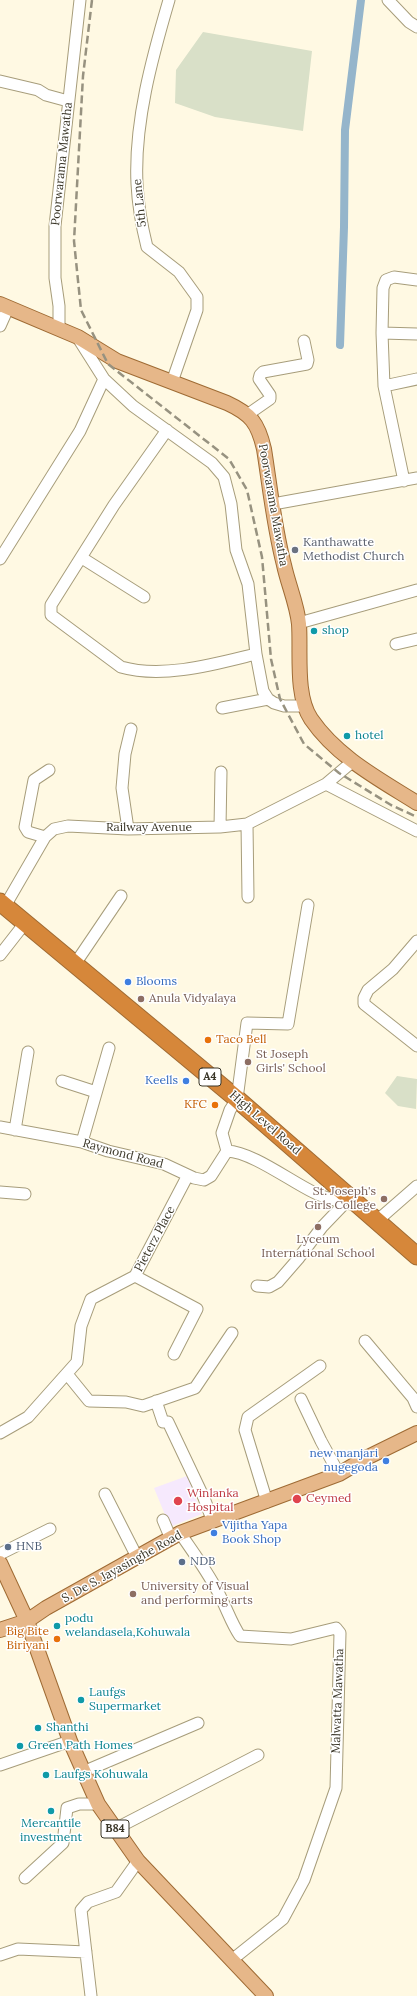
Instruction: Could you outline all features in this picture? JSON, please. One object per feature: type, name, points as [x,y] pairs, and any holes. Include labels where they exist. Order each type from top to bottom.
[{"type":"highway","name":"High Level Road","points":[[2,904],[237,1099],[354,1204],[378,1220],[415,1252]]},
{"type":"highway","name":"A4","points":[[415,1252],[413,1264],[417,1268]]},
{"type":"main road","name":"Poorwarama Mawatha","points":[[4,306],[78,337],[117,361],[227,403],[254,421],[261,434],[283,564],[299,623],[300,675],[305,706],[310,718],[327,739],[352,762],[417,803]]},
{"type":"main road","name":"S. De S. Jayasinghe Road","points":[[0,1630],[27,1621],[46,1608],[175,1536],[339,1474],[366,1458],[417,1433]]},
{"type":"main road","name":"B84","points":[[0,1563],[27,1621],[70,1741],[98,1804],[138,1861],[233,1959],[266,1996]]},
{"type":"street","name":"Poorwarama Mawatha","points":[[59,329],[59,306],[55,278],[55,226],[80,0]]},
{"type":"street","name":"5th Lane","points":[[169,0],[151,71],[140,129],[137,183],[141,222],[147,248],[179,272],[197,297],[197,310],[172,382]]},
{"type":"street","points":[[388,0],[409,22],[417,27]]},
{"type":"street","points":[[0,81],[38,90],[50,96],[68,100]]},
{"type":"street","points":[[404,481],[384,386],[382,333],[383,288],[386,280],[394,277],[417,280]]},
{"type":"street","points":[[0,326],[4,306]]},
{"type":"street","points":[[382,333],[417,334]]},
{"type":"street","points":[[78,337],[104,379],[133,406],[212,463],[224,476],[231,504],[236,550],[248,584],[256,654],[264,691],[268,699],[274,703],[284,706],[305,706]]},
{"type":"street","points":[[247,415],[270,399],[270,396],[259,379],[263,372],[307,364],[308,360],[304,341]]},
{"type":"street","points":[[0,559],[80,430],[104,379]]},
{"type":"street","points":[[384,386],[417,379]]},
{"type":"street","points":[[167,430],[114,505],[51,605],[51,615],[121,667],[133,670],[149,671],[203,667],[256,654]]},
{"type":"street","points":[[273,504],[417,478]]},
{"type":"street","points":[[82,558],[144,597]]},
{"type":"street","points":[[299,623],[417,590]]},
{"type":"street","points":[[396,644],[417,639]]},
{"type":"street","points":[[222,708],[268,699]]},
{"type":"street","points":[[128,829],[122,788],[125,754],[131,729]]},
{"type":"street","name":"Railway Avenue","points":[[2,904],[45,837],[54,828],[68,826],[128,829],[220,827],[247,824],[326,784],[352,762]]},
{"type":"street","points":[[45,837],[28,832],[25,827],[34,780],[48,770]]},
{"type":"street","points":[[220,827],[221,772]]},
{"type":"street","points":[[326,784],[417,831]]},
{"type":"street","points":[[247,824],[248,897]]},
{"type":"street","points":[[75,964],[121,896]]},
{"type":"street","points":[[308,905],[288,1024],[246,1024],[237,1099],[230,1110],[222,1133],[227,1151],[234,1151],[247,1156],[315,1193],[354,1204]]},
{"type":"street","points":[[0,955],[25,923]]},
{"type":"street","points":[[417,941],[392,969],[368,990],[364,998],[364,1004],[417,1046]]},
{"type":"street","points":[[82,1142],[109,1048]]},
{"type":"street","points":[[15,1130],[28,1052]]},
{"type":"street","points":[[62,1081],[96,1092]]},
{"type":"street","name":"Raymond Road","points":[[0,1127],[82,1142],[108,1151],[164,1164],[188,1175],[204,1180],[212,1176],[227,1151]]},
{"type":"street","name":"Pieterz Place","points":[[0,1433],[28,1417],[77,1362],[81,1326],[91,1299],[135,1276],[188,1175]]},
{"type":"street","points":[[378,1220],[417,1186]]},
{"type":"street","points":[[0,1192],[25,1194]]},
{"type":"street","points":[[257,1286],[269,1287],[278,1282],[322,1228],[354,1204]]},
{"type":"street","points":[[135,1276],[197,1309],[174,1354]]},
{"type":"street","points":[[67,1374],[89,1401],[126,1402],[143,1406],[195,1388],[232,1333]]},
{"type":"street","points":[[365,1342],[413,1398],[417,1407]]},
{"type":"street","points":[[267,1502],[244,1430],[248,1417],[320,1366]]},
{"type":"street","points":[[301,1399],[320,1441],[339,1474]]},
{"type":"street","points":[[156,1401],[163,1422],[168,1422],[213,1522]]},
{"type":"street","points":[[105,1494],[137,1557]]},
{"type":"street","points":[[164,1520],[175,1536]]},
{"type":"street","points":[[0,1554],[50,1529]]},
{"type":"street","name":"Malwatta Mawatha","points":[[175,1536],[206,1572],[240,1636],[291,1639],[336,1628],[340,1633],[336,1788],[304,1880],[282,1919],[233,1959]]},
{"type":"street","points":[[83,1772],[198,1724]]},
{"type":"street","points":[[0,1765],[70,1741]]},
{"type":"street","points":[[115,1828],[258,1755]]},
{"type":"street","points":[[25,1878],[63,1843],[67,1808],[79,1804],[98,1804]]},
{"type":"street","points":[[91,1996],[81,1910],[88,1902],[116,1892],[138,1861]]},
{"type":"street","points":[[0,1955],[18,1949],[86,1952]]},
{"type":"shaded area","name":"Winlanka Hospital","points":[[187,1476],[202,1514],[170,1527],[154,1488]]},
{"type":"green space","points":[[203,32],[312,51],[303,131],[215,117],[175,103],[176,70]]},
{"type":"green space","points":[[397,1076],[417,1079],[416,1109],[398,1106],[385,1093]]},
{"type":"waterway","points":[[340,345],[344,227],[345,130],[361,0]]},
{"type":"railway","points":[[92,0],[83,76],[74,241],[81,310],[108,364],[229,459],[247,490],[262,557],[271,659],[280,699],[304,744],[339,773],[391,805],[417,817]]},
{"type":"place","name":"Kanthawatte Methodist Church","points":[[295,550]]},
{"type":"place","name":"shop","points":[[314,631]]},
{"type":"place","name":"hotel","points":[[347,736]]},
{"type":"place","name":"Blooms","points":[[128,982]]},
{"type":"place","name":"Anula Vidyalaya","points":[[141,999]]},
{"type":"place","name":"Taco Bell","points":[[208,1040]]},
{"type":"place","name":"St Joseph Girls' School","points":[[248,1062]]},
{"type":"place","name":"Keells","points":[[186,1081]]},
{"type":"place","name":"KFC","points":[[215,1105]]},
{"type":"place","name":"St. Joseph's Girls College","points":[[384,1199]]},
{"type":"place","name":"Lyceum International School","points":[[318,1227]]},
{"type":"place","name":"new manjari nugegoda","points":[[386,1461]]},
{"type":"place","name":"Ceymed","points":[[297,1499]]},
{"type":"place","name":"Winlanka Hospital","points":[[178,1501]]},
{"type":"place","name":"Vijitha Yapa Book Shop","points":[[214,1533]]},
{"type":"place","name":"HNB","points":[[8,1547]]},
{"type":"place","name":"NDB","points":[[182,1562]]},
{"type":"place","name":"University of Visual and performing arts","points":[[133,1594]]},
{"type":"place","name":"podu welandasela,Kohuwala","points":[[57,1626]]},
{"type":"place","name":"Big Bite Biriyani","points":[[57,1639]]},
{"type":"place","name":"Laufgs Supermarket","points":[[81,1700]]},
{"type":"place","name":"Shanthi","points":[[38,1728]]},
{"type":"place","name":"Green Path Homes","points":[[20,1746]]},
{"type":"place","name":"Laufgs Kohuwala","points":[[46,1775]]},
{"type":"place","name":"Mercantile investment","points":[[51,1811]]}]
